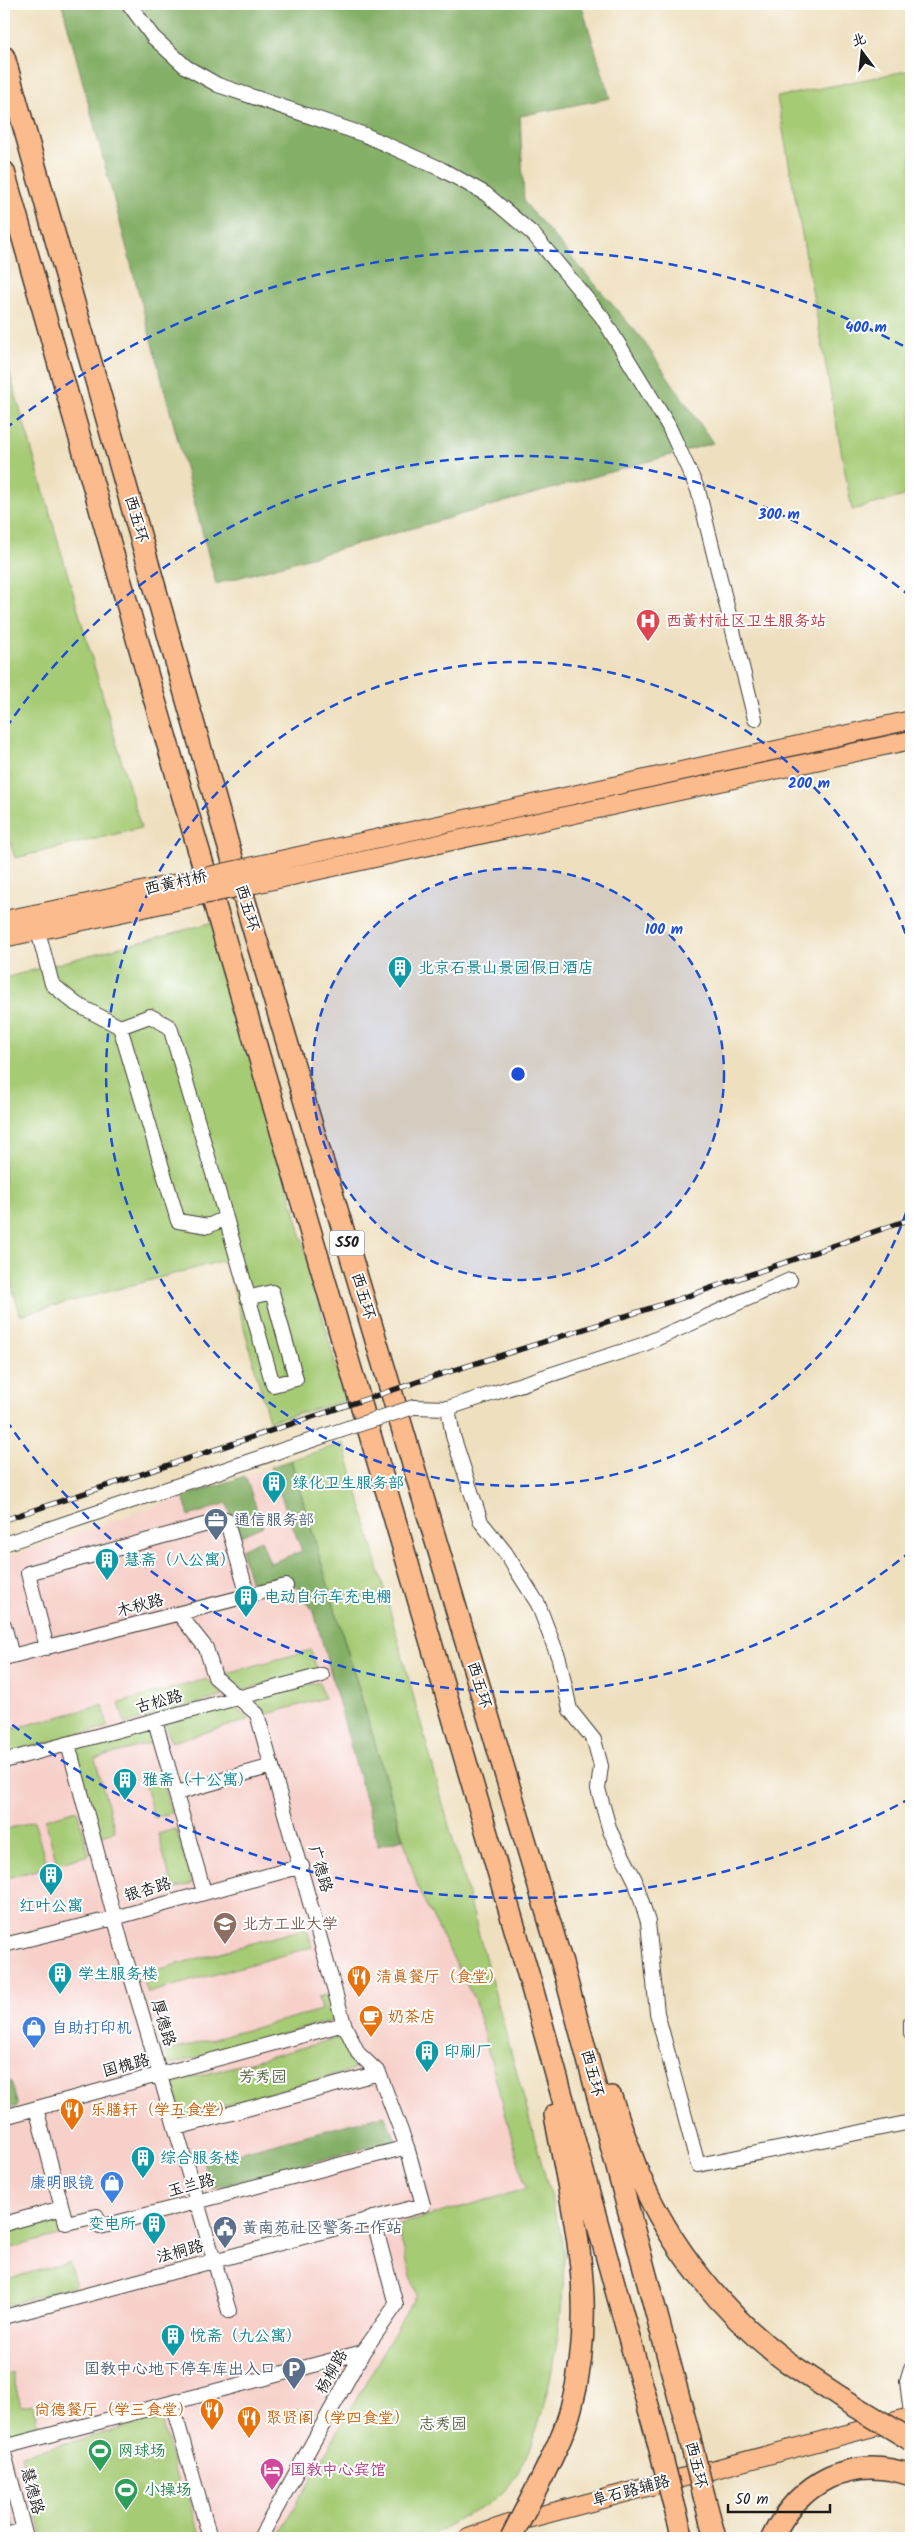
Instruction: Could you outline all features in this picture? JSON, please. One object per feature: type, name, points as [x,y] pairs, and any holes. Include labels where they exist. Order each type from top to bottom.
[{"type":"highway","name":"西五环","points":[[4,56],[227,840],[563,1967],[715,2538]]},
{"type":"highway","name":"西五环","points":[[4,172],[152,693],[529,1977],[683,2538]]},
{"type":"highway","points":[[563,1967],[640,2176],[672,2238],[700,2277],[744,2324],[785,2360],[840,2397],[911,2440]]},
{"type":"highway","points":[[512,2538],[558,2445],[571,2408],[581,2362],[584,2316],[583,2266],[529,1977]]},
{"type":"highway","points":[[772,2538],[781,2518],[800,2496],[829,2477],[860,2468],[892,2468],[911,2475]]},
{"type":"main road","name":"西黄村桥","points":[[86,912],[357,843],[911,720]]},
{"type":"main road","name":"西黄村桥","points":[[86,912],[361,860],[911,740]]},
{"type":"main road","points":[[4,920],[86,912]]},
{"type":"main road","points":[[4,938],[38,931],[86,912]]},
{"type":"main road","name":"阜石路辅路","points":[[468,2538],[512,2523],[911,2416]]},
{"type":"street","points":[[129,4],[153,37],[186,66],[218,85],[365,134],[441,169],[486,194],[532,234],[602,317],[668,425],[698,490],[755,719]]},
{"type":"street","points":[[38,931],[52,984],[76,1004],[120,1027],[178,1221],[208,1226],[226,1218]]},
{"type":"street","points":[[120,1027],[150,1016],[170,1027],[226,1218],[247,1298],[273,1386],[296,1379],[272,1292],[247,1298]]},
{"type":"street","points":[[4,1544],[414,1406],[448,1408],[642,1345],[790,1280]]},
{"type":"street","points":[[448,1408],[453,1436],[481,1522],[505,1552],[538,1604],[559,1659],[570,1710],[594,1740],[601,1766],[598,1789],[610,1831],[635,1880],[648,1922],[657,2014],[698,2165],[911,2122]]},
{"type":"street","points":[[47,1648],[28,1573],[226,1519],[248,1596]]},
{"type":"street","name":"木秋路","points":[[8,1657],[286,1586]]},
{"type":"street","name":"广德路","points":[[179,1614],[206,1648],[215,1677],[257,1714],[302,1866],[344,2024],[358,2053],[379,2073],[407,2147],[423,2205]]},
{"type":"street","points":[[4,1625],[8,1657]]},
{"type":"street","name":"古松路","points":[[4,1761],[322,1675]]},
{"type":"street","points":[[155,1720],[204,1892]]},
{"type":"street","name":"厚德路","points":[[68,1744],[114,1918],[229,2311]]},
{"type":"street","points":[[176,1793],[272,1766]]},
{"type":"street","name":"银杏路","points":[[4,1945],[114,1918],[302,1866]]},
{"type":"street","points":[[911,2022],[911,2033]]},
{"type":"street","name":"国槐路","points":[[4,2117],[344,2024]]},
{"type":"street","points":[[176,2128],[379,2073]]},
{"type":"street","points":[[4,2224],[62,2208],[36,2108]]},
{"type":"street","name":"玉兰路","points":[[62,2208],[66,2223],[97,2216],[100,2227],[407,2147]]},
{"type":"street","name":"法桐路","points":[[4,2317],[423,2205]]},
{"type":"street","name":"杨柳路","points":[[260,2538],[363,2352],[396,2305],[372,2218]]},
{"type":"street","points":[[4,2447],[363,2352]]},
{"type":"street","points":[[911,2368],[907,2381],[911,2416]]},
{"type":"street","points":[[172,2403],[210,2538]]},
{"type":"street","name":"慧德路","points":[[4,2453],[25,2534]]},
{"type":"street","points":[[4,2535],[25,2534]]},
{"type":"shaded area","name":"北方工业大学","points":[[291,1460],[419,1891],[474,1999],[526,2189],[397,2225],[416,2294],[277,2538],[4,2538],[4,1558]]},
{"type":"green space","points":[[62,4],[581,4],[610,98],[520,116],[524,202],[642,339],[713,443],[216,584]]},
{"type":"green space","points":[[911,70],[911,494],[852,510],[777,97]]},
{"type":"green space","points":[[4,354],[141,828],[15,858],[6,830],[4,831]]},
{"type":"green space","points":[[218,921],[345,1401],[269,1421],[226,1260],[20,1315],[4,1254],[4,978]]},
{"type":"green space","name":"志秀园","points":[[344,1443],[560,2230],[564,2257],[561,2312],[550,2381],[541,2415],[518,2473],[495,2499],[438,2531],[430,2538],[277,2538],[416,2295],[397,2225],[526,2189],[474,1999],[419,1891],[291,1460]]},
{"type":"green space","points":[[291,1460],[403,1839],[378,1846],[314,1612],[290,1578],[252,1588],[241,1549],[261,1540],[270,1563],[302,1551],[270,1467]]},
{"type":"green space","points":[[245,1476],[263,1526],[238,1537],[227,1503],[189,1516],[183,1497]]},
{"type":"green space","points":[[311,1650],[317,1670],[243,1690],[224,1674]]},
{"type":"green space","points":[[207,1679],[224,1696],[125,1724],[119,1703]]},
{"type":"green space","points":[[319,1682],[324,1698],[268,1714],[253,1700]]},
{"type":"green space","points":[[103,1705],[108,1727],[4,1754],[4,1731]]},
{"type":"green space","points":[[233,1705],[249,1720],[171,1742],[165,1723]]},
{"type":"green space","points":[[146,1729],[151,1743],[95,1759],[115,1831],[98,1836],[75,1748]]},
{"type":"green space","points":[[160,1775],[171,1813],[154,1818],[143,1779]]},
{"type":"green space","points":[[77,1810],[89,1855],[57,1864],[45,1819]]},
{"type":"green space","points":[[34,1821],[47,1867],[4,1879],[4,1830]]},
{"type":"green space","points":[[176,1829],[192,1884],[173,1889],[158,1834]]},
{"type":"green space","points":[[307,1928],[312,1947],[148,1993],[142,1974]]},
{"type":"green space","points":[[330,1994],[337,2019],[169,2065],[165,2052],[321,2010],[318,1997]]},
{"type":"green space","name":"芳秀园","points":[[345,2036],[354,2070],[182,2117],[173,2083]]},
{"type":"green space","points":[[11,2081],[18,2106],[4,2110],[4,2082]]},
{"type":"green space","points":[[384,2115],[396,2140],[210,2189],[203,2162]]},
{"type":"green space","points":[[57,2219],[62,2234],[4,2250],[4,2233]]},
{"type":"green space","points":[[69,2262],[76,2286],[4,2306],[4,2280]]},
{"type":"green space","points":[[12,2373],[21,2406],[33,2404],[39,2430],[7,2438],[4,2427],[4,2375]]},
{"type":"green space","name":"网球场","points":[[161,2418],[179,2488],[186,2486],[201,2538],[43,2538],[21,2455]]},
{"type":"green space","points":[[4,2489],[14,2528],[4,2531]]},
{"type":"railway","points":[[4,1520],[420,1381],[679,1299],[911,1219]]},
{"type":"place","name":"西黄村社区卫生服务站","points":[[648,642]]},
{"type":"place","name":"北京石景山景园假日酒店","points":[[400,989]]},
{"type":"place","name":"绿化卫生服务部","points":[[274,1504]]},
{"type":"place","name":"通信服务部","points":[[216,1541]]},
{"type":"place","name":"慧斋（八公寓）","points":[[107,1581]]},
{"type":"place","name":"电动自行车充电棚","points":[[246,1618]]},
{"type":"place","name":"雅斋（十公寓）","points":[[125,1801]]},
{"type":"place","name":"红叶公寓","points":[[51,1896]]},
{"type":"place","name":"北方工业大学","points":[[225,1945]]},
{"type":"place","name":"学生服务楼","points":[[60,1995]]},
{"type":"place","name":"清真餐厅（食堂）","points":[[359,1998]]},
{"type":"place","name":"奶茶店","points":[[371,2038]]},
{"type":"place","name":"自助打印机","points":[[34,2049]]},
{"type":"place","name":"印刷厂","points":[[427,2073]]},
{"type":"place","name":"乐膳轩（学五食堂）","points":[[72,2131]]},
{"type":"place","name":"综合服务楼","points":[[143,2179]]},
{"type":"place","name":"康明眼镜","points":[[112,2204]]},
{"type":"place","name":"变电所","points":[[154,2245]]},
{"type":"place","name":"黄南苑社区警务工作站","points":[[225,2249]]},
{"type":"place","name":"悦斋（九公寓）","points":[[173,2357]]},
{"type":"place","name":"国教中心地下停车库出入口","points":[[294,2390]]},
{"type":"place","name":"尚德餐厅（学三食堂）","points":[[212,2431]]},
{"type":"place","name":"聚贤阁（学四食堂）","points":[[249,2439]]},
{"type":"place","name":"网球场","points":[[100,2472]]},
{"type":"place","name":"国教中心宾馆","points":[[272,2491]]},
{"type":"place","name":"小操场","points":[[126,2511]]}]
